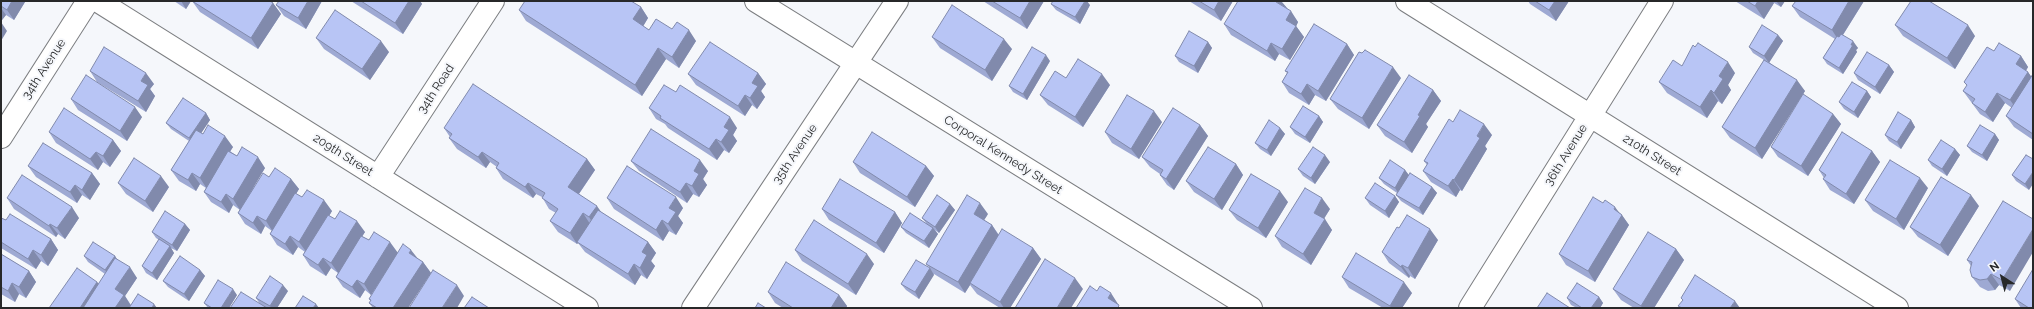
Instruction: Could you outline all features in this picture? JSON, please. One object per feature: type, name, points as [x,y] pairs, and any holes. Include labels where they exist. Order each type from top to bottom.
[{"type":"street","name":"34th Avenue","points":[[1,137],[88,1]]},
{"type":"street","name":"209th Street","points":[[98,1],[587,308]]},
{"type":"street","name":"34th Road","points":[[378,177],[493,1]]},
{"type":"street","name":"Corporal Kennedy Street","points":[[756,1],[855,64],[1250,308]]},
{"type":"street","name":"35th Avenue","points":[[693,308],[897,1]]},
{"type":"street","name":"210th Street","points":[[1407,1],[1897,308]]},
{"type":"street","name":"36th Avenue","points":[[1470,308],[1662,1]]},
{"type":"building","points":[[1,1],[12,1],[7,10],[1,6]]},
{"type":"building","points":[[192,1],[270,1],[273,3],[251,38]]},
{"type":"building","points":[[279,1],[308,1],[298,18],[276,5]]},
{"type":"building","points":[[361,1],[409,1],[395,23]]},
{"type":"building","points":[[525,1],[631,1],[641,7],[633,19],[649,30],[656,19],[672,29],[677,22],[689,30],[672,57],[658,48],[635,85],[519,10]]},
{"type":"building","points":[[992,1],[1030,1],[1020,18]]},
{"type":"building","points":[[1053,1],[1085,1],[1075,17],[1051,4]]},
{"type":"building","points":[[1199,1],[1219,1],[1214,10]]},
{"type":"building","points":[[1238,1],[1277,1],[1276,2],[1291,11],[1286,20],[1296,26],[1282,49],[1271,43],[1267,51],[1224,24]]},
{"type":"building","points":[[1535,1],[1555,1],[1549,10]]},
{"type":"building","points":[[1747,1],[1758,1],[1755,6]]},
{"type":"building","points":[[1796,1],[1849,1],[1832,30],[1792,6]]},
{"type":"building","points":[[1911,1],[1929,1],[1968,25],[1947,58],[1895,25]]},
{"type":"building","points":[[952,5],[1004,39],[985,70],[932,37]]},
{"type":"building","points":[[335,10],[381,41],[362,69],[316,38]]},
{"type":"building","points":[[1314,24],[1347,44],[1318,91],[1307,84],[1301,94],[1282,82],[1288,72],[1285,71]]},
{"type":"building","points":[[1762,25],[1778,35],[1764,56],[1749,47]]},
{"type":"building","points":[[1189,31],[1208,42],[1194,66],[1175,56]]},
{"type":"building","points":[[1841,34],[1853,41],[1851,45],[1853,45],[1839,68],[1823,58],[1837,36],[1839,37]]},
{"type":"building","points":[[710,42],[758,73],[752,83],[758,86],[750,98],[745,95],[738,106],[688,74]]},
{"type":"building","points":[[1698,43],[1728,62],[1719,76],[1723,79],[1714,93],[1711,90],[1700,107],[1659,82],[1673,60],[1682,66],[1693,45],[1695,47]]},
{"type":"building","points":[[1999,43],[2021,56],[2016,64],[2028,72],[2010,100],[1997,93],[1985,112],[1972,103],[1975,99],[1963,91],[1967,85],[1964,82],[1987,47],[1994,51]]},
{"type":"building","points":[[104,47],[146,73],[141,81],[148,85],[138,101],[90,71]]},
{"type":"building","points":[[1032,47],[1046,55],[1023,94],[1009,86]]},
{"type":"building","points":[[1365,50],[1393,67],[1362,118],[1330,99],[1359,52],[1362,53]]},
{"type":"building","points":[[1867,52],[1889,65],[1875,87],[1854,73]]},
{"type":"building","points":[[1078,59],[1102,74],[1075,117],[1040,95],[1055,71],[1066,78]]},
{"type":"building","points":[[1764,60],[1797,80],[1755,148],[1722,127]]},
{"type":"building","points":[[2033,74],[2033,134],[2006,116]]},
{"type":"building","points":[[86,75],[135,107],[120,131],[71,99]]},
{"type":"building","points":[[1409,75],[1433,90],[1418,115],[1420,116],[1404,142],[1377,125]]},
{"type":"building","points":[[1852,82],[1867,91],[1854,112],[1839,102]]},
{"type":"building","points":[[473,84],[587,159],[568,187],[597,206],[589,217],[583,213],[570,233],[550,221],[558,209],[542,198],[545,193],[528,183],[525,187],[496,168],[499,163],[482,152],[478,157],[449,138],[452,134],[444,128]]},
{"type":"building","points":[[664,85],[676,92],[680,85],[730,117],[724,127],[729,130],[721,142],[716,139],[709,149],[660,118],[661,116],[649,108]]},
{"type":"building","points":[[1803,94],[1833,114],[1801,166],[1771,147]]},
{"type":"building","points":[[1127,95],[1154,111],[1131,149],[1105,132]]},
{"type":"building","points":[[183,98],[206,113],[189,138],[166,123]]},
{"type":"building","points":[[1303,106],[1319,116],[1305,137],[1290,127]]},
{"type":"building","points":[[64,108],[113,140],[103,156],[96,152],[90,159],[49,132]]},
{"type":"building","points":[[1173,108],[1200,125],[1166,179],[1160,175],[1163,170],[1142,157]]},
{"type":"building","points":[[1460,110],[1484,124],[1477,136],[1480,138],[1454,180],[1453,179],[1448,186],[1423,171],[1428,163],[1424,161],[1449,119],[1453,122]]},
{"type":"building","points":[[1898,112],[1911,120],[1897,142],[1885,135]]},
{"type":"building","points":[[1269,120],[1280,128],[1267,150],[1255,143]]},
{"type":"building","points":[[208,125],[225,136],[200,178],[192,173],[188,180],[171,170],[196,130],[203,134]]},
{"type":"building","points":[[1980,125],[1995,134],[1982,155],[1967,146]]},
{"type":"building","points":[[651,129],[700,160],[694,171],[699,174],[692,186],[686,183],[680,192],[631,161]]},
{"type":"building","points":[[872,132],[926,166],[907,197],[853,162]]},
{"type":"building","points":[[1842,132],[1872,151],[1846,194],[1823,179],[1826,175],[1819,170]]},
{"type":"building","points":[[1941,140],[1955,149],[1942,169],[1928,160]]},
{"type":"building","points":[[43,143],[92,173],[82,190],[75,185],[70,192],[28,166]]},
{"type":"building","points":[[242,147],[258,157],[233,199],[226,194],[221,202],[204,192],[228,151],[237,156]]},
{"type":"building","points":[[1208,147],[1236,164],[1214,199],[1186,181]]},
{"type":"building","points":[[1313,147],[1325,155],[1311,178],[1298,169]]},
{"type":"building","points":[[2026,155],[2033,159],[2033,172],[2025,184],[2012,175]]},
{"type":"building","points":[[134,158],[161,176],[145,201],[118,183]]},
{"type":"building","points":[[1390,160],[1405,170],[1395,188],[1379,178]]},
{"type":"building","points":[[1890,160],[1920,178],[1896,219],[1865,200]]},
{"type":"building","points":[[627,166],[676,197],[669,208],[676,212],[668,224],[662,220],[656,230],[607,198]]},
{"type":"building","points":[[275,168],[291,179],[266,221],[257,216],[253,223],[238,213],[263,173],[269,177]]},
{"type":"building","points":[[1410,173],[1432,187],[1419,208],[1396,195]]},
{"type":"building","points":[[1251,174],[1280,191],[1258,228],[1229,210]]},
{"type":"building","points":[[22,175],[72,207],[57,228],[50,224],[49,226],[7,198]]},
{"type":"building","points":[[1941,177],[1971,195],[1940,245],[1910,227]]},
{"type":"building","points":[[840,179],[895,212],[876,243],[822,209]]},
{"type":"building","points":[[1375,183],[1395,196],[1385,211],[1365,198]]},
{"type":"building","points":[[1305,188],[1322,198],[1314,213],[1325,219],[1303,254],[1275,236]]},
{"type":"building","points":[[307,190],[324,200],[299,242],[290,236],[285,244],[270,234],[295,193],[302,197]]},
{"type":"building","points":[[937,195],[950,204],[935,227],[922,218]]},
{"type":"building","points":[[967,195],[980,203],[974,214],[992,225],[958,282],[926,264]]},
{"type":"building","points":[[1593,197],[1603,203],[1605,200],[1615,207],[1614,209],[1622,215],[1588,271],[1559,254]]},
{"type":"building","points":[[2003,201],[2033,219],[2033,229],[2002,280],[1991,274],[1987,279],[1980,280],[1972,277],[1970,270],[1972,262],[1967,260]]},
{"type":"building","points":[[598,210],[648,242],[642,252],[647,255],[640,268],[634,264],[628,274],[577,242]]},
{"type":"building","points":[[165,211],[185,224],[172,245],[152,232]]},
{"type":"building","points":[[340,211],[357,221],[331,263],[323,258],[318,265],[303,255],[328,215],[335,219]]},
{"type":"building","points":[[910,213],[933,228],[924,241],[901,227]]},
{"type":"building","points":[[10,214],[51,239],[41,255],[33,250],[28,259],[1,242],[1,218],[6,220]]},
{"type":"building","points":[[1407,215],[1430,229],[1408,268],[1402,265],[1401,267],[1382,252],[1397,227],[1399,228]]},
{"type":"building","points":[[814,220],[867,254],[848,284],[795,250]]},
{"type":"building","points":[[1002,229],[1033,248],[1000,302],[970,283]]},
{"type":"building","points":[[374,232],[390,242],[364,284],[357,280],[352,287],[336,277],[361,236],[369,240]]},
{"type":"building","points":[[1648,232],[1676,249],[1641,306],[1613,289]]},
{"type":"building","points":[[159,239],[170,246],[152,273],[142,266]]},
{"type":"building","points":[[93,242],[115,256],[105,270],[84,256]]},
{"type":"building","points":[[403,244],[411,250],[409,253],[423,262],[393,308],[377,308],[369,303],[371,300],[369,299]]},
{"type":"building","points":[[1356,253],[1404,282],[1390,306],[1342,277]]},
{"type":"building","points":[[1,254],[29,271],[19,287],[12,283],[8,291],[1,287]]},
{"type":"building","points":[[180,256],[200,270],[184,294],[163,281]]},
{"type":"building","points":[[115,258],[130,267],[115,289],[124,295],[115,308],[83,308]]},
{"type":"building","points":[[1045,259],[1075,278],[1057,308],[1015,308]]},
{"type":"building","points":[[916,260],[930,268],[915,292],[901,284]]},
{"type":"building","points":[[786,262],[839,295],[831,308],[793,308],[768,292]]},
{"type":"building","points":[[77,268],[97,282],[80,308],[49,308]]},
{"type":"building","points":[[2033,269],[2033,308],[2029,308],[2015,299]]},
{"type":"building","points":[[433,270],[457,285],[442,308],[409,308]]},
{"type":"building","points":[[1695,275],[1735,301],[1730,308],[1682,308],[1678,306],[1683,300],[1681,298]]},
{"type":"building","points":[[270,276],[283,285],[270,306],[256,298]]},
{"type":"building","points":[[218,280],[233,289],[221,308],[212,308],[204,303]]},
{"type":"building","points":[[1577,283],[1599,297],[1591,308],[1582,308],[1567,298]]},
{"type":"building","points":[[1090,286],[1097,291],[1100,286],[1111,293],[1108,298],[1119,305],[1118,308],[1076,308]]},
{"type":"building","points":[[241,292],[267,308],[230,308]]},
{"type":"building","points":[[1547,293],[1570,308],[1537,308]]},
{"type":"building","points":[[138,294],[154,304],[152,308],[129,308]]},
{"type":"building","points":[[303,296],[316,304],[313,308],[295,308]]},
{"type":"building","points":[[472,297],[489,308],[464,308]]},
{"type":"building","points":[[758,303],[766,308],[755,308]]}]
